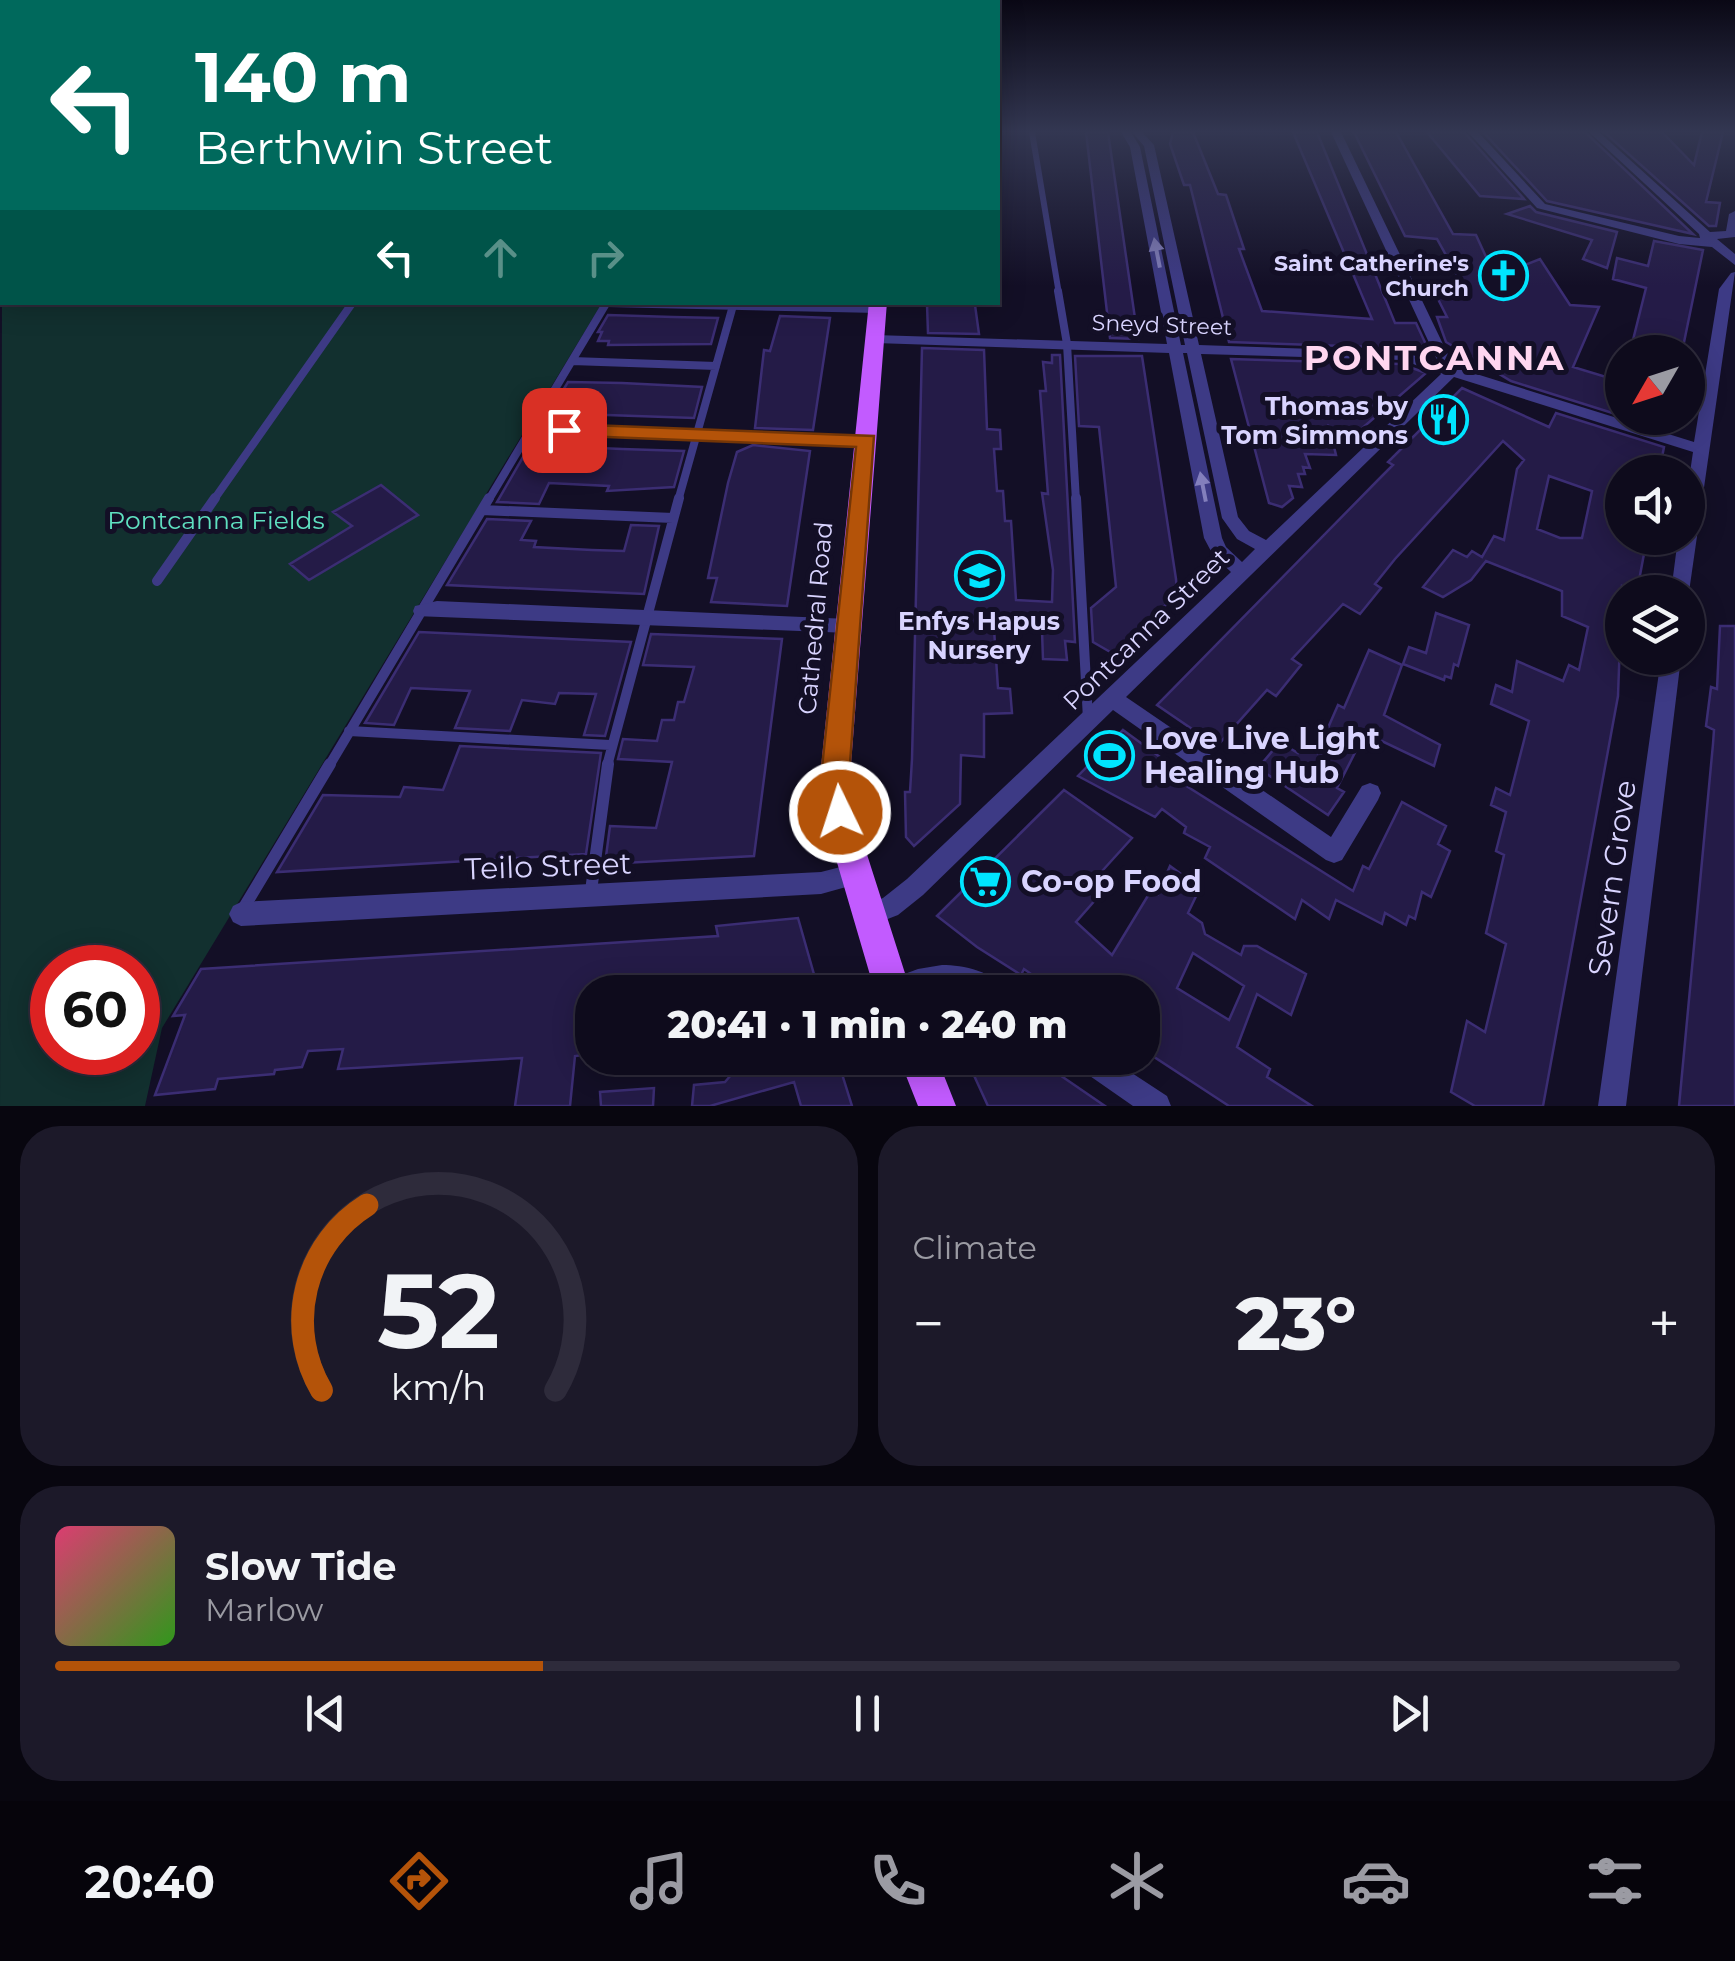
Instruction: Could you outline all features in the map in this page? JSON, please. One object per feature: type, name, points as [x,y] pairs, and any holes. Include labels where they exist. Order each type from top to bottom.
[{"type":"main road","name":"Cathedral Road","points":[[878,306],[835,777],[856,874],[887,975]]},
{"type":"main road","points":[[925,1075],[937,1106]]},
{"type":"street","points":[[1148,184],[1184,348],[1230,518],[1243,534],[1267,548]]},
{"type":"street","points":[[1360,184],[1447,367]]},
{"type":"street","points":[[1520,184],[1541,206],[1679,240],[1730,234],[1735,214]]},
{"type":"street","points":[[1649,184],[1735,261]]},
{"type":"street","points":[[1699,455],[1725,289],[1735,276]]},
{"type":"street","points":[[806,305],[878,306]]},
{"type":"street","name":"Sneyd Street","points":[[875,338],[1403,356],[1700,449]]},
{"type":"street","points":[[1184,348],[1213,538],[1218,551],[1242,572]]},
{"type":"street","name":"Pontcanna Street","points":[[867,915],[890,906],[915,887],[1448,375],[1447,367]]},
{"type":"street","points":[[530,429],[866,441]]},
{"type":"street","points":[[422,611],[849,626]]},
{"type":"street","name":"Severn Grove","points":[[1612,1106],[1670,675]]},
{"type":"street","points":[[1110,697],[1334,852],[1370,792]]},
{"type":"street","name":"Teilo Street","points":[[241,914],[822,884],[856,874]]},
{"type":"street","points":[[1111,1075],[1157,1106]]},
{"type":"lane","points":[[1041,184],[1067,344],[1088,719]]},
{"type":"lane","points":[[157,581],[351,305]]},
{"type":"lane","points":[[241,914],[606,305]]},
{"type":"lane","points":[[591,894],[610,745],[734,305]]},
{"type":"lane","points":[[572,360],[716,366]]},
{"type":"lane","points":[[482,510],[673,518]]},
{"type":"lane","points":[[349,731],[610,745]]},
{"type":"green space","name":"Pontcanna Fields","points":[[2,305],[601,305],[162,1028],[160,1037],[160,945],[30,945],[30,1075],[152,1075],[145,1106],[0,1106]]},
{"type":"building","points":[[1092,184],[1115,184],[1138,339],[1110,338]]},
{"type":"building","points":[[1214,184],[1218,194],[1226,195],[1244,249],[1239,249],[1262,311],[1372,319],[1315,184],[1338,184],[1395,323],[1416,323],[1428,349],[1423,354],[1403,348],[1229,342],[1190,185],[1184,185]]},
{"type":"building","points":[[1379,184],[1425,184],[1453,234],[1476,235],[1487,259],[1516,261],[1520,267],[1540,259],[1570,305],[1599,307],[1573,367],[1605,377],[1605,411],[1511,381],[1446,342],[1437,317],[1447,317],[1436,295],[1470,298],[1437,239],[1405,236]]},
{"type":"building","points":[[1470,184],[1510,184],[1524,199],[1480,196]]},
{"type":"building","points":[[1531,184],[1640,184],[1693,234],[1547,201]]},
{"type":"building","points":[[1662,184],[1710,184],[1706,202],[1720,203],[1716,226],[1709,226]]},
{"type":"building","points":[[1530,206],[1536,212],[1617,232],[1607,268],[1583,259],[1592,240],[1507,214]]},
{"type":"building","points":[[1654,241],[1703,250],[1686,335],[1634,335],[1646,288],[1613,279],[1617,258],[1648,266]]},
{"type":"building","points":[[927,305],[975,305],[979,334],[928,333]]},
{"type":"building","points":[[608,315],[718,318],[711,344],[608,345],[609,341],[598,341],[602,332],[598,332]]},
{"type":"building","points":[[780,316],[830,318],[813,430],[755,428],[764,350],[770,351]]},
{"type":"building","points":[[922,348],[984,350],[987,429],[1000,430],[1001,449],[994,449],[997,491],[1003,491],[1005,521],[1011,521],[1016,600],[1052,602],[1053,570],[1042,493],[1048,494],[1040,391],[1046,391],[1043,362],[1052,363],[1052,355],[1060,355],[1075,642],[1065,641],[1067,660],[1043,659],[1042,631],[994,629],[998,688],[1010,689],[1012,713],[984,714],[984,757],[961,755],[960,804],[914,846],[906,837],[905,792],[910,792],[912,759]]},
{"type":"building","points":[[1075,356],[1142,356],[1176,579],[1177,595],[1112,653],[1093,642],[1091,608],[1116,587],[1099,427],[1079,426]]},
{"type":"building","points":[[1231,359],[1401,364],[1426,373],[1352,437],[1329,426],[1336,455],[1305,454],[1310,468],[1303,467],[1305,474],[1298,474],[1302,487],[1289,486],[1293,498],[1282,507],[1269,503]]},
{"type":"building","points":[[568,382],[702,387],[694,418],[549,413]]},
{"type":"building","points":[[1462,388],[1549,427],[1556,413],[1605,428],[1605,435],[1626,435],[1664,447],[1662,455],[1605,455],[1605,555],[1644,555],[1640,575],[1605,575],[1605,675],[1619,675],[1618,696],[1543,1106],[1475,1106],[1451,1092],[1467,1021],[1485,1032],[1506,944],[1486,933],[1504,855],[1496,851],[1506,812],[1491,805],[1496,788],[1510,795],[1529,721],[1491,704],[1496,685],[1512,692],[1517,661],[1563,681],[1569,665],[1579,670],[1588,627],[1562,616],[1562,591],[1486,561],[1471,580],[1443,597],[1423,587],[1453,550],[1467,557],[1472,551],[1482,557],[1494,536],[1504,540],[1517,469],[1524,460],[1503,441],[1395,559],[1375,584],[1381,588],[1360,614],[1343,604],[1292,659],[1301,665],[1276,696],[1267,690],[1217,746],[1157,705],[1393,465],[1388,462]],"holes":[[[1549,476],[1592,491],[1582,538],[1560,538],[1537,529]]]},
{"type":"building","points":[[530,445],[684,451],[674,487],[607,491],[609,486],[549,483],[539,504],[497,502]]},
{"type":"building","points":[[753,445],[810,451],[787,606],[711,602],[717,578],[708,578],[728,483],[737,452]]},
{"type":"building","points":[[381,485],[418,515],[309,580],[290,564],[352,526],[333,512]]},
{"type":"building","points":[[487,519],[531,521],[521,540],[536,541],[534,547],[592,550],[624,551],[631,525],[659,526],[644,594],[447,585]]},
{"type":"building","points":[[1436,613],[1469,625],[1458,666],[1454,664],[1451,678],[1445,676],[1444,680],[1403,664],[1409,647],[1426,653]]},
{"type":"building","points":[[1720,626],[1735,626],[1735,1106],[1679,1106],[1714,730],[1706,726],[1711,687],[1717,689]]},
{"type":"building","points":[[419,632],[631,642],[605,736],[584,735],[596,694],[559,693],[555,704],[522,700],[510,731],[455,728],[470,691],[411,688],[394,725],[365,723]]},
{"type":"building","points":[[651,634],[782,639],[754,856],[605,864],[610,826],[656,828],[672,762],[618,759],[623,739],[657,741],[662,720],[674,720],[678,702],[684,702],[694,667],[643,665]]},
{"type":"building","points":[[1369,650],[1402,665],[1384,715],[1440,745],[1434,766],[1365,733],[1337,788],[1344,792],[1328,815],[1258,768],[1275,748],[1281,752],[1286,746],[1298,753],[1304,745],[1317,753],[1338,705],[1344,708]]},
{"type":"building","points":[[1123,730],[1186,776],[1192,783],[1188,787],[1353,891],[1363,866],[1369,869],[1402,802],[1446,826],[1438,844],[1450,851],[1431,897],[1422,892],[1415,919],[1409,916],[1406,925],[1385,913],[1382,924],[1336,900],[1329,919],[1302,900],[1295,919],[1205,858],[1210,847],[1184,833],[1186,827],[1162,809],[1155,817],[1078,776]]},
{"type":"building","points":[[460,746],[601,753],[586,854],[277,872],[323,795],[400,797],[404,787],[443,790]]},
{"type":"building","points":[[1064,790],[1132,838],[1094,880],[1105,889],[1076,922],[1112,955],[1152,889],[1158,894],[1170,866],[1200,888],[1188,913],[1202,923],[1205,934],[1241,955],[1244,946],[1257,946],[1306,974],[1291,1015],[1257,994],[1237,1047],[1270,1069],[1267,1077],[1312,1106],[1229,1106],[1160,1061],[1160,975],[1033,975],[1024,969],[1021,975],[937,916]],"holes":[[[1193,953],[1244,986],[1229,1020],[1177,988]]]},
{"type":"building","points":[[798,918],[814,975],[575,975],[575,1056],[570,1106],[515,1106],[522,1058],[338,1069],[343,1049],[308,1051],[302,1067],[275,1070],[274,1074],[218,1079],[215,1089],[155,1095],[185,1015],[173,1016],[201,969],[718,936],[716,926]]},
{"type":"building","points":[[731,1075],[842,1075],[852,1106],[801,1106],[794,1082],[710,1106],[692,1106],[694,1085],[725,1082]]},
{"type":"building","points":[[974,1075],[1060,1075],[1105,1106],[988,1106]]},
{"type":"building","points":[[654,1088],[653,1106],[601,1106],[600,1092]]},
{"type":"place","name":"Saint Catherine's Church","points":[[1504,276]]},
{"type":"place","name":"Thomas by Tom Simmons","points":[[1443,420]]},
{"type":"place","name":"Enfys Hapus Nursery","points":[[979,575]]},
{"type":"place","name":"Love Live Light Healing Hub","points":[[1109,755]]},
{"type":"place","name":"Co-op Food","points":[[986,881]]},
{"type":"district","name":"PONTCANNA","points":[[1435,357]]},
{"type":"route","points":[[564,430],[866,441],[835,777],[840,812]]}]
